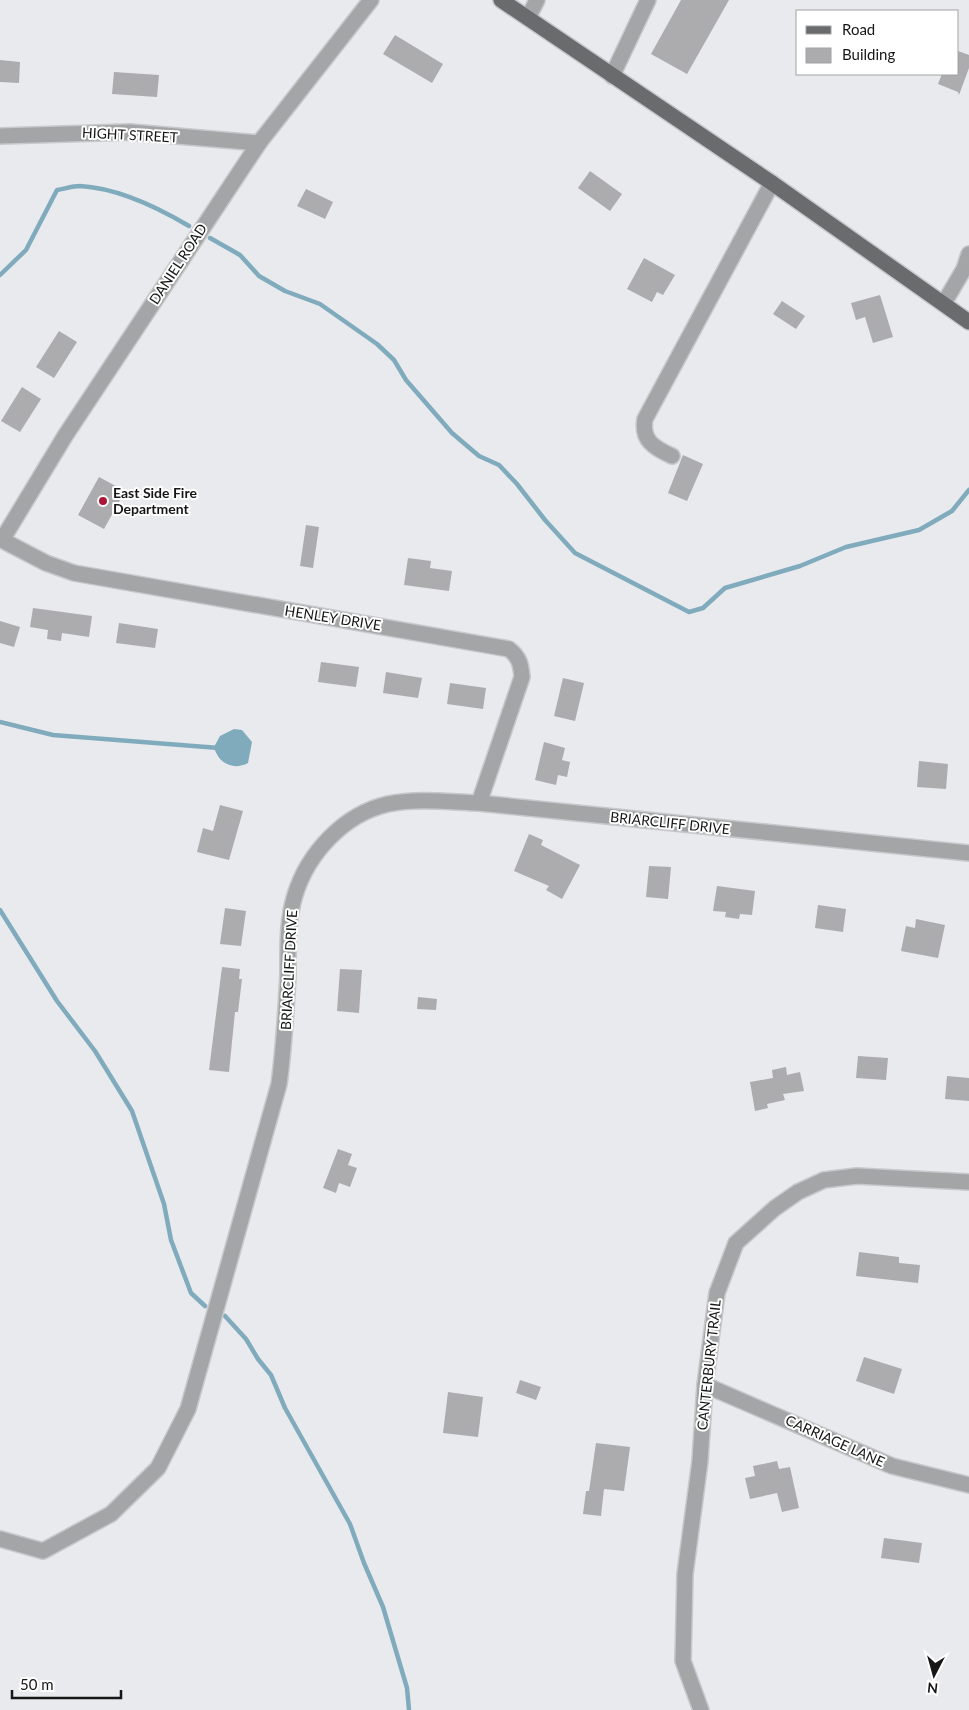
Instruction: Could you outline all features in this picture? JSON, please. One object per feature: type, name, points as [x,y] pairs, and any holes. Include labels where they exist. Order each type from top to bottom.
[{"type":"main road","points":[[501,0],[772,184],[969,322]]},
{"type":"street","name":"DANIEL ROAD","points":[[1,540],[65,436],[260,143],[371,0]]},
{"type":"street","points":[[528,18],[537,0]]},
{"type":"street","points":[[612,76],[648,0]]},
{"type":"street","name":"HIGHT STREET","points":[[0,136],[130,132],[260,143]]},
{"type":"street","points":[[672,456],[656,449],[646,439],[643,430],[645,419],[772,184]]},
{"type":"street","points":[[944,303],[966,269],[969,254]]},
{"type":"street","name":"HENLEY DRIVE","points":[[1,540],[46,563],[83,574],[509,649],[518,656],[522,666],[522,677],[479,803]]},
{"type":"street","name":"BRIARCLIFF DRIVE","points":[[0,1539],[43,1551],[111,1514],[158,1468],[188,1409],[279,1084],[285,1040],[289,925],[294,896],[307,867],[325,843],[349,820],[368,810],[389,804],[423,801],[479,803],[969,854]]},
{"type":"street","name":"CANTERBURY TRAIL","points":[[701,1710],[683,1661],[685,1574],[700,1460],[705,1385],[717,1293],[736,1243],[775,1208],[798,1192],[824,1180],[857,1176],[969,1182]]},
{"type":"street","name":"CARRIAGE LANE","points":[[705,1385],[892,1466],[969,1485]]},
{"type":"water","points":[[234,729],[242,730],[252,742],[248,763],[237,766],[232,766],[223,761],[216,753],[214,747],[220,736]]},
{"type":"building","points":[[681,0],[729,0],[687,74],[651,54]]},
{"type":"building","points":[[395,35],[443,64],[432,83],[383,54]]},
{"type":"building","points":[[959,51],[969,55],[969,68],[959,95],[958,92],[938,84],[942,75],[959,75]]},
{"type":"building","points":[[0,60],[20,62],[19,83],[0,82]]},
{"type":"building","points":[[114,72],[159,75],[157,97],[112,94]]},
{"type":"building","points":[[590,171],[622,194],[610,211],[578,188]]},
{"type":"building","points":[[306,189],[333,202],[325,219],[297,206]]},
{"type":"building","points":[[644,258],[675,275],[663,295],[657,292],[652,302],[627,289]]},
{"type":"building","points":[[880,295],[893,337],[873,343],[865,317],[856,320],[851,303]]},
{"type":"building","points":[[782,301],[805,316],[796,329],[773,314]]},
{"type":"building","points":[[59,331],[77,342],[54,378],[36,367]]},
{"type":"building","points":[[22,387],[41,399],[20,432],[1,421]]},
{"type":"building","points":[[683,455],[703,464],[687,501],[668,493]]},
{"type":"building","points":[[99,477],[125,491],[104,529],[78,515]]},
{"type":"building","points":[[306,525],[319,527],[313,568],[300,566]]},
{"type":"building","points":[[408,558],[431,561],[430,568],[452,571],[449,591],[404,585]]},
{"type":"building","points":[[33,608],[92,616],[89,637],[62,633],[61,641],[47,639],[48,630],[30,627]]},
{"type":"building","points":[[0,621],[20,627],[14,647],[0,643]]},
{"type":"building","points":[[119,623],[158,629],[155,648],[116,643]]},
{"type":"building","points":[[321,662],[359,667],[356,687],[318,682]]},
{"type":"building","points":[[386,672],[422,678],[418,698],[383,693]]},
{"type":"building","points":[[563,678],[584,683],[575,721],[554,716]]},
{"type":"building","points":[[450,683],[486,688],[483,709],[447,704]]},
{"type":"building","points":[[544,742],[565,748],[562,760],[570,762],[567,777],[558,775],[556,785],[535,780]]},
{"type":"building","points":[[919,761],[948,764],[946,789],[917,787]]},
{"type":"building","points":[[220,805],[243,811],[229,860],[197,852],[203,828],[213,831]]},
{"type":"building","points":[[529,834],[543,840],[541,845],[580,865],[562,899],[546,890],[549,886],[514,871]]},
{"type":"building","points":[[649,866],[671,867],[668,899],[646,897]]},
{"type":"building","points":[[717,886],[755,891],[752,915],[740,914],[739,919],[725,917],[726,912],[713,911]]},
{"type":"building","points":[[818,905],[846,909],[843,932],[815,928]]},
{"type":"building","points":[[225,908],[246,911],[241,946],[220,944]]},
{"type":"building","points":[[916,919],[945,925],[938,958],[901,951],[906,926],[915,928]]},
{"type":"building","points":[[222,967],[240,969],[239,979],[242,979],[238,1012],[235,1012],[229,1072],[209,1070]]},
{"type":"building","points":[[340,969],[362,970],[359,1013],[337,1011]]},
{"type":"building","points":[[418,997],[437,999],[436,1010],[417,1009]]},
{"type":"building","points":[[858,1056],[888,1058],[886,1080],[856,1078]]},
{"type":"building","points":[[786,1067],[787,1075],[800,1072],[804,1091],[783,1094],[785,1100],[767,1104],[768,1108],[755,1111],[750,1082],[773,1078],[772,1070]]},
{"type":"building","points":[[947,1076],[969,1078],[969,1101],[945,1099]]},
{"type":"building","points":[[338,1149],[352,1154],[348,1165],[357,1168],[350,1187],[339,1183],[336,1193],[323,1188]]},
{"type":"building","points":[[859,1252],[899,1257],[899,1263],[920,1265],[918,1283],[856,1276]]},
{"type":"building","points":[[864,1357],[902,1369],[894,1394],[856,1381]]},
{"type":"building","points":[[520,1380],[541,1387],[536,1400],[516,1393]]},
{"type":"building","points":[[448,1392],[483,1397],[478,1437],[443,1433]]},
{"type":"building","points":[[596,1443],[630,1447],[624,1491],[604,1489],[601,1516],[583,1514],[586,1491],[589,1491]]},
{"type":"building","points":[[777,1461],[779,1469],[790,1467],[799,1508],[782,1512],[777,1493],[750,1499],[745,1478],[755,1476],[753,1466]]},
{"type":"building","points":[[884,1538],[922,1543],[919,1563],[881,1558]]},
{"type":"waterway","points":[[0,275],[26,250],[57,190],[74,186],[108,190],[164,212],[189,226]]},
{"type":"waterway","points":[[210,238],[240,255],[259,276],[285,291],[320,304],[377,344],[394,360],[406,380],[452,433],[479,456],[499,465],[575,553],[689,612],[703,608],[725,588],[800,566],[846,547],[919,530],[952,511],[969,490]]},
{"type":"waterway","points":[[0,722],[53,735],[219,748]]},
{"type":"waterway","points":[[0,910],[57,1001],[95,1051],[132,1111],[164,1204],[171,1240],[191,1293],[205,1306]]},
{"type":"waterway","points":[[225,1316],[246,1339],[258,1359],[271,1375],[285,1408],[350,1524],[383,1607],[407,1688],[409,1710]]},
{"type":"place","name":"East Side Fire Department","points":[[103,501]]}]
